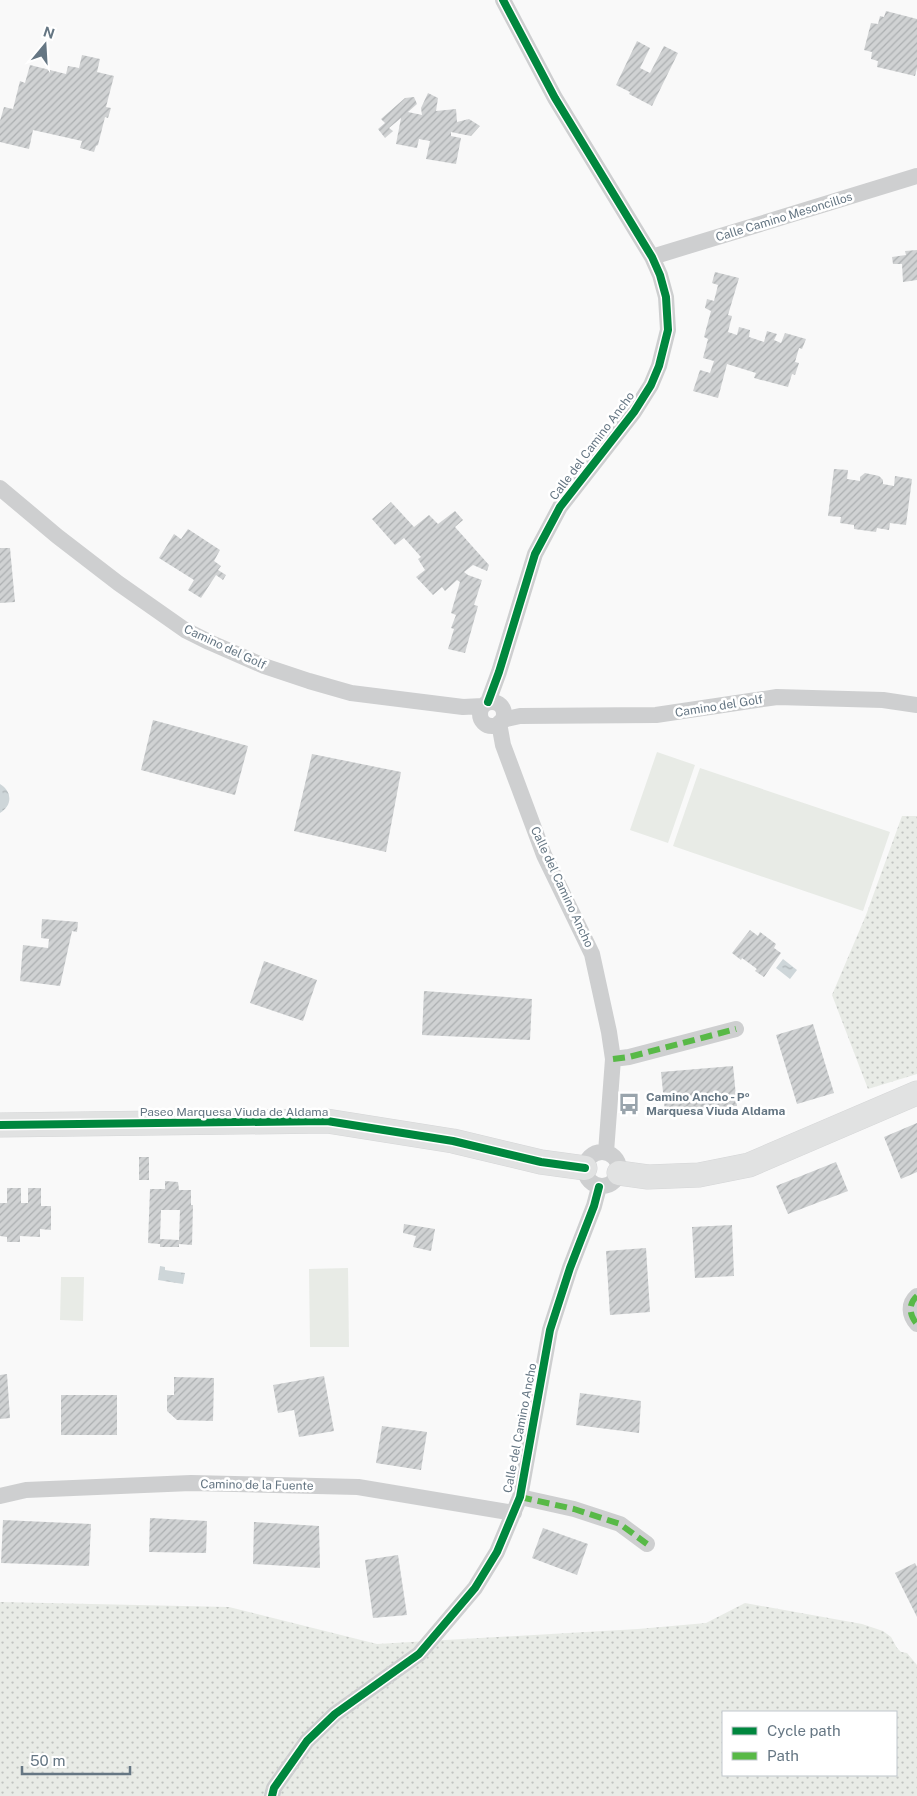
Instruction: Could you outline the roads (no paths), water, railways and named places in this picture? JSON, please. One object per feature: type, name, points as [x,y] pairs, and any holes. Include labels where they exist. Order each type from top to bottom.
[{"type":"street","name":"Calle del Camino Ancho","points":[[503,0],[554,98],[652,257],[660,275],[666,297],[668,330],[659,366],[651,385],[634,412],[560,506],[535,554],[499,672],[492,713],[544,855],[592,954],[613,1059],[606,1152]]},
{"type":"street","name":"Calle Camino Mesoncillos","points":[[652,257],[917,176]]},
{"type":"street","name":"Camino del Golf","points":[[0,488],[57,536],[118,583],[185,630],[264,666],[351,693],[520,716],[656,716],[777,697],[883,700],[917,705]]},
{"type":"street","points":[[613,1059],[630,1057],[736,1029]]},
{"type":"street","points":[[619,1173],[648,1177],[699,1175],[749,1165],[917,1093]]},
{"type":"street","name":"Paseo Marquesa Viuda de Aldama","points":[[0,1125],[327,1121],[453,1141],[541,1162],[585,1168]]},
{"type":"street","points":[[600,1152],[606,1152],[617,1160],[619,1173],[610,1185],[599,1186],[588,1180],[585,1168],[589,1157],[600,1152]]},
{"type":"street","name":"Calle del Camino Ancho","points":[[272,1796],[274,1788],[307,1741],[335,1714],[419,1654],[475,1588],[497,1552],[520,1497],[550,1330],[570,1268],[594,1206],[599,1186]]},
{"type":"street","points":[[917,1296],[910,1306],[910,1315],[917,1324]]},
{"type":"street","name":"Camino de la Fuente","points":[[0,1496],[26,1490],[191,1483],[358,1487],[514,1513]]},
{"type":"street","points":[[520,1497],[574,1509],[620,1524],[647,1544]]},
{"type":"water","points":[[0,784],[9,794],[9,802],[0,813]]},
{"type":"water","points":[[783,959],[797,970],[790,979],[776,968]]},
{"type":"water","points":[[160,1266],[165,1267],[165,1270],[185,1273],[183,1284],[158,1280]]},
{"type":"place","name":"Camino Ancho - Pº Marquesa Viuda Aldama","points":[[629,1104]]}]
